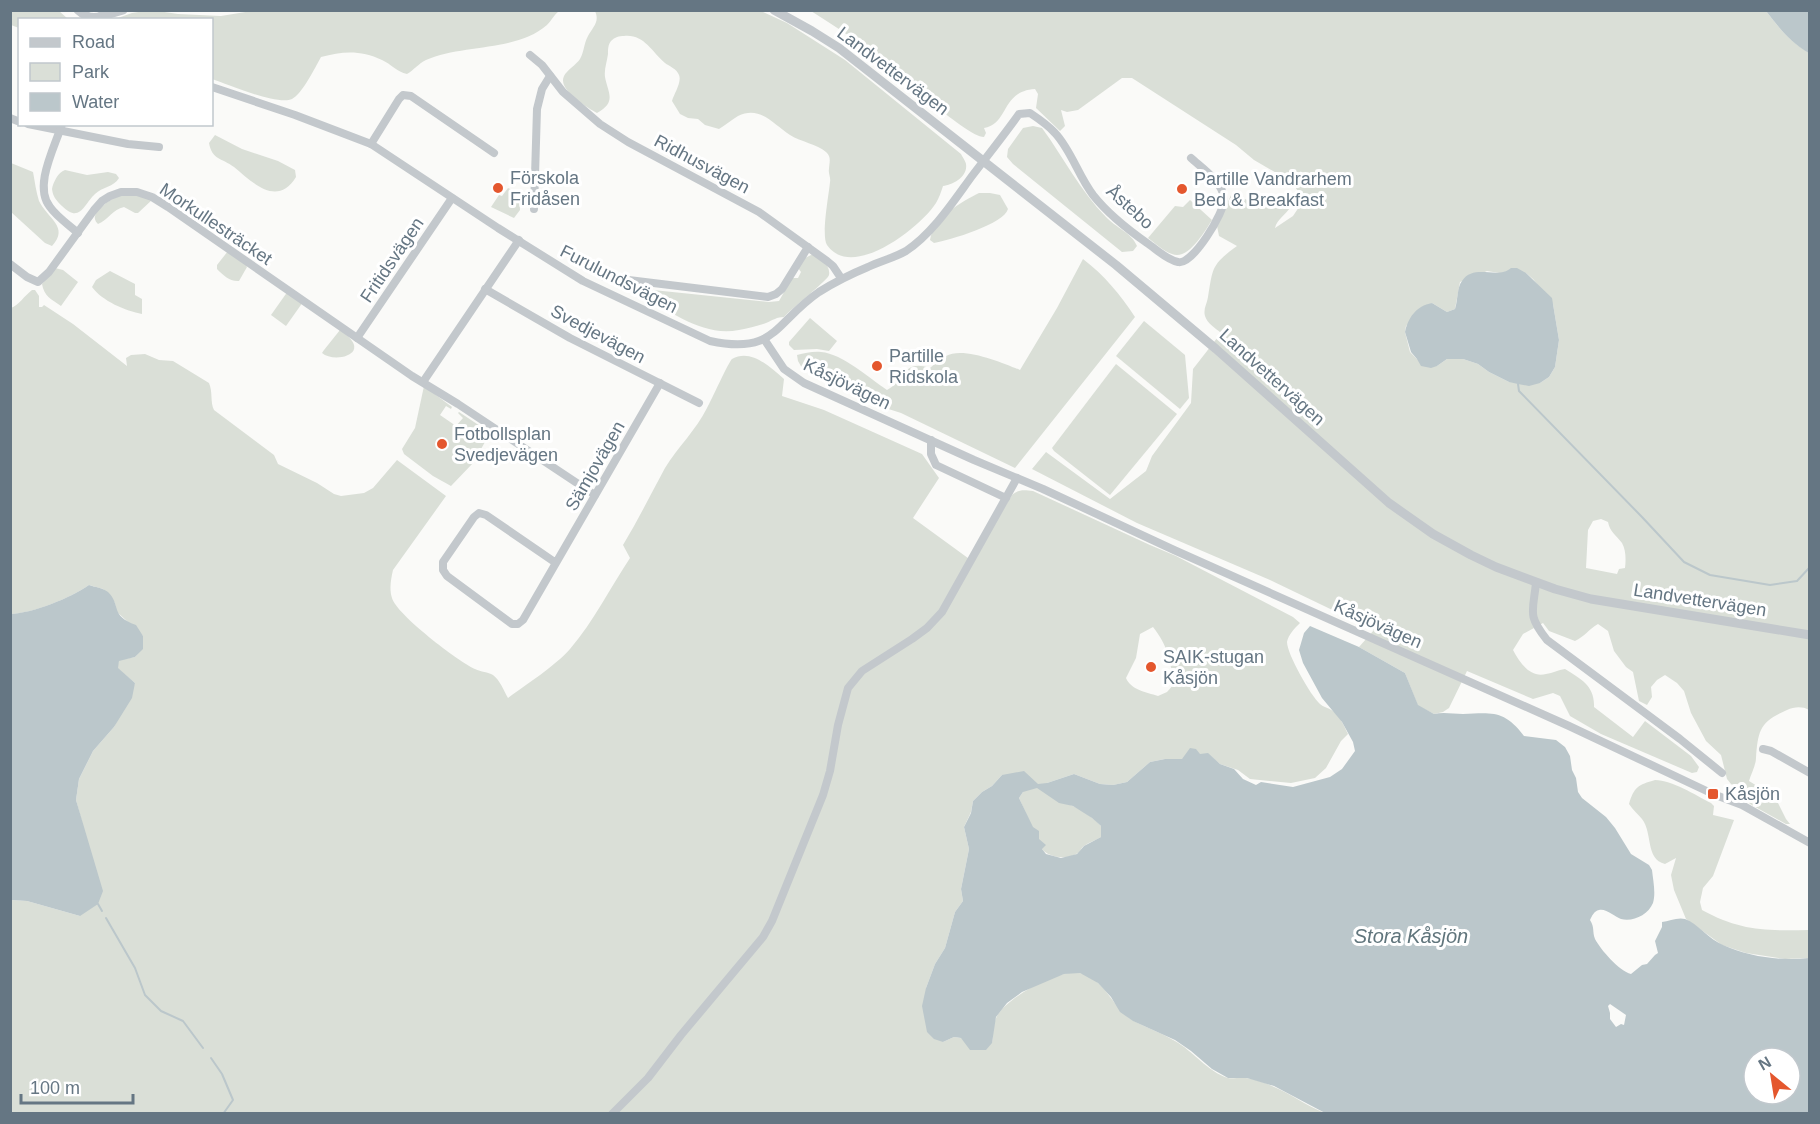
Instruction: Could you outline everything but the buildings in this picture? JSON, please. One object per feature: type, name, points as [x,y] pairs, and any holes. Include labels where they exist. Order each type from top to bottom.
[{"type":"street","points":[[78,10],[89,18],[123,10]]},
{"type":"street","name":"Landvettervägen","points":[[774,10],[839,48],[984,161],[1148,292],[1216,349],[1389,503],[1425,528],[1471,555],[1536,583],[1591,599],[1809,636]]},
{"type":"street","name":"Ridhusvägen","points":[[530,55],[542,65],[562,92],[611,132],[759,212],[833,266],[841,278]]},
{"type":"street","points":[[534,209],[537,109],[542,89],[550,76]]},
{"type":"street","name":"Furulundsvägen","points":[[213,87],[371,144],[583,281],[710,341],[737,345],[764,339],[776,332],[815,295],[841,278],[898,255],[918,242],[955,200],[984,161]]},
{"type":"street","points":[[371,144],[399,99],[407,95],[494,153]]},
{"type":"street","name":"Åstebo","points":[[984,161],[1020,114],[1030,113],[1056,133],[1086,184],[1112,216],[1160,252],[1182,262],[1194,253],[1211,230],[1222,211],[1225,200],[1219,186],[1191,158]]},
{"type":"street","points":[[78,233],[50,207],[43,195],[44,178],[61,127],[128,144],[159,147]]},
{"type":"street","name":"Morkullesträcket","points":[[10,264],[38,282],[49,272],[102,201],[121,192],[143,193],[168,207],[423,382]]},
{"type":"street","name":"Fritidsvägen","points":[[357,338],[452,198]]},
{"type":"street","points":[[519,240],[423,382],[595,495]]},
{"type":"street","points":[[604,277],[768,297],[782,289],[808,247]]},
{"type":"street","name":"Svedjevägen","points":[[485,289],[570,338],[699,403]]},
{"type":"street","name":"Kåsjövägen","points":[[764,339],[784,369],[804,383],[1660,767],[1713,794],[1742,805],[1809,843]]},
{"type":"street","name":"Sämjovägen","points":[[556,563],[486,515],[479,513],[474,517],[442,566],[447,576],[515,624],[523,620],[556,563],[595,495],[660,383]]},
{"type":"street","points":[[931,440],[930,454],[936,465],[1006,498]]},
{"type":"street","points":[[612,1113],[648,1078],[763,938],[823,795],[848,688],[862,671],[927,628],[942,612],[1017,478]]},
{"type":"street","points":[[1536,583],[1532,616],[1547,640],[1722,773]]},
{"type":"street","points":[[1763,749],[1771,751],[1809,773]]},
{"type":"green space","points":[[11,10],[59,11],[67,18],[18,18],[18,28],[11,25]]},
{"type":"green space","points":[[151,10],[221,16],[257,10],[559,11],[547,25],[520,40],[440,55],[426,60],[407,74],[367,54],[344,53],[321,57],[300,92],[292,99],[285,100],[264,97],[213,79],[213,18],[118,18]]},
{"type":"green space","points":[[595,11],[761,11],[787,23],[845,60],[961,154],[966,163],[965,173],[955,182],[943,186],[937,201],[928,213],[901,237],[868,254],[852,257],[838,255],[825,240],[830,180],[828,154],[790,135],[760,114],[746,113],[719,129],[680,114],[672,101],[680,78],[678,73],[642,40],[622,36],[610,43],[605,74],[610,97],[603,109],[597,113],[569,93],[563,81],[564,76],[581,56],[596,21]]},
{"type":"green space","points":[[811,11],[1766,11],[1780,29],[1810,53],[1809,710],[1801,707],[1790,709],[1766,723],[1758,740],[1755,764],[1749,781],[1775,797],[1790,824],[1750,804],[1739,789],[1731,784],[1727,779],[1721,755],[1706,741],[1691,713],[1684,691],[1677,683],[1665,675],[1651,687],[1652,697],[1647,705],[1639,701],[1633,672],[1626,667],[1614,651],[1608,631],[1598,624],[1575,641],[1549,631],[1543,623],[1523,634],[1513,650],[1530,672],[1540,675],[1565,669],[1576,676],[1589,688],[1594,707],[1633,737],[1645,721],[1691,756],[1699,767],[1697,772],[1692,773],[1601,734],[1570,716],[1560,696],[1553,693],[1533,699],[1467,671],[1449,708],[1434,714],[1418,706],[1405,673],[1359,647],[1374,630],[1270,580],[1137,523],[1032,469],[1046,452],[1110,499],[1146,471],[1152,456],[1191,403],[1193,369],[1221,333],[1208,321],[1204,311],[1215,268],[1222,258],[1237,246],[1219,236],[1217,226],[1232,193],[1258,205],[1291,206],[1275,228],[1293,216],[1299,207],[1299,193],[1292,182],[1254,160],[1236,145],[1132,78],[1122,78],[1078,110],[1067,112],[1061,110],[1065,126],[1060,131],[1036,108],[1038,94],[1035,89],[1016,95],[998,121],[984,128],[986,133],[984,137],[975,134],[961,126],[869,50]],"holes":[[[1487,271],[1526,273],[1553,304],[1559,340],[1555,367],[1549,377],[1540,383],[1509,382],[1478,364],[1463,359],[1447,359],[1437,366],[1417,359],[1410,352],[1405,332],[1406,326],[1432,303],[1447,312],[1455,309],[1460,282]],[[1601,519],[1608,522],[1624,549],[1625,568],[1619,569],[1617,574],[1586,568],[1588,530],[1593,521]]]},
{"type":"green space","points":[[1033,126],[1042,128],[1097,207],[1135,241],[1137,246],[1133,251],[1122,252],[1007,157],[1008,149],[1023,128]]},
{"type":"green space","points":[[215,135],[242,149],[278,161],[295,170],[296,177],[289,186],[281,191],[265,189],[257,185],[212,153],[209,143]]},
{"type":"green space","points":[[11,163],[33,172],[39,201],[58,228],[57,239],[52,246],[45,243],[11,212]]},
{"type":"green space","points":[[65,170],[87,175],[108,172],[116,174],[119,178],[95,194],[81,210],[73,213],[60,204],[52,192],[56,178]]},
{"type":"green space","points":[[508,188],[519,193],[520,210],[514,218],[491,207],[499,195],[502,196]]},
{"type":"green space","points":[[126,193],[153,199],[138,213],[124,207],[98,224],[95,215],[103,205]]},
{"type":"green space","points":[[979,193],[1000,195],[1008,209],[1004,215],[987,226],[963,235],[934,243],[930,240],[932,232],[942,218],[956,206]]},
{"type":"green space","points":[[1190,200],[1212,220],[1190,249],[1178,255],[1172,254],[1148,238],[1175,206],[1183,207]]},
{"type":"green space","points":[[228,251],[244,262],[247,267],[239,281],[224,276],[217,269],[217,265]]},
{"type":"green space","points":[[813,254],[827,265],[829,275],[827,278],[784,317],[739,330],[712,330],[688,322],[641,298],[638,293],[643,290],[653,290],[769,302],[779,301],[792,278],[798,278],[801,272],[798,268],[805,258]]},
{"type":"green space","points":[[1083,259],[1111,285],[1135,317],[1015,468],[901,413],[876,405],[815,376],[802,368],[798,361],[797,355],[800,354],[821,352],[829,354],[847,362],[887,390],[909,368],[921,366],[930,368],[953,353],[972,354],[1020,370]]},
{"type":"green space","points":[[55,268],[63,270],[78,282],[61,306],[46,294],[42,284]]},
{"type":"green space","points":[[110,271],[135,284],[135,295],[142,299],[142,314],[115,305],[92,287],[96,280]]},
{"type":"green space","points":[[35,290],[39,296],[39,307],[44,305],[73,324],[127,366],[126,358],[131,355],[145,354],[159,360],[173,361],[209,383],[214,410],[274,455],[278,464],[334,494],[341,496],[364,493],[373,488],[397,460],[446,496],[393,570],[390,588],[392,598],[404,615],[443,648],[467,665],[495,677],[508,698],[557,662],[587,627],[630,558],[623,545],[665,468],[703,416],[730,361],[739,356],[760,360],[784,379],[782,396],[824,410],[922,454],[939,478],[913,518],[972,561],[1012,495],[1022,490],[1033,491],[1176,556],[1293,617],[1300,623],[1290,634],[1287,642],[1295,665],[1316,700],[1335,713],[1348,734],[1341,741],[1326,768],[1315,778],[1291,783],[1250,779],[1238,770],[1220,764],[1208,754],[1150,762],[1127,782],[1113,785],[1100,784],[1074,774],[1047,783],[1047,793],[1080,810],[1101,826],[1101,837],[1083,847],[1078,853],[1064,857],[1054,856],[1042,849],[1019,798],[1023,792],[1002,775],[973,801],[964,827],[969,849],[961,889],[963,901],[955,912],[945,948],[935,964],[926,988],[943,1042],[954,1037],[992,1043],[996,1019],[1003,1008],[1047,979],[1080,973],[1096,981],[1126,1016],[1175,1041],[1221,1075],[1262,1082],[1325,1113],[11,1113],[11,900],[27,901],[80,916],[82,822],[76,800],[79,779],[93,751],[114,727],[135,683],[117,668],[119,660],[135,657],[143,648],[143,636],[116,611],[115,603],[103,589],[89,585],[52,604],[11,614],[11,308]],"holes":[[[1153,627],[1168,654],[1174,684],[1167,692],[1158,696],[1135,688],[1126,678],[1136,658],[1140,634]]]},
{"type":"green space","points":[[288,291],[303,302],[286,326],[271,315]]},
{"type":"green space","points":[[810,318],[837,341],[829,351],[794,350],[789,345],[789,342]]},
{"type":"green space","points":[[1144,321],[1185,355],[1189,398],[1180,409],[1116,356]]},
{"type":"green space","points":[[340,330],[350,338],[354,345],[353,351],[342,357],[322,353],[324,350]]},
{"type":"green space","points":[[1116,364],[1177,414],[1110,495],[1052,448]]},
{"type":"green space","points":[[424,386],[452,407],[451,409],[446,406],[440,415],[456,426],[463,418],[459,412],[483,428],[489,435],[473,463],[451,486],[433,476],[404,454],[402,449],[415,428]]},
{"type":"green space","points":[[1655,780],[1669,782],[1691,792],[1714,806],[1713,815],[1734,820],[1713,876],[1703,888],[1700,902],[1702,910],[1741,926],[1809,930],[1809,958],[1785,959],[1746,953],[1722,945],[1686,919],[1674,890],[1671,875],[1676,858],[1665,864],[1655,857],[1645,825],[1629,804],[1638,788],[1644,783]]},
{"type":"water","points":[[1766,11],[1809,11],[1809,53],[1790,39]]},
{"type":"water","points":[[1517,268],[1526,273],[1552,298],[1559,340],[1555,367],[1549,377],[1529,386],[1509,382],[1478,364],[1463,359],[1447,359],[1431,368],[1421,366],[1411,352],[1405,332],[1414,313],[1421,307],[1432,303],[1447,312],[1455,309],[1459,287],[1467,276],[1479,272],[1500,273]]},
{"type":"water","points":[[89,585],[108,592],[122,618],[136,625],[143,636],[143,649],[135,657],[119,661],[118,668],[135,683],[132,698],[114,727],[93,751],[79,779],[76,800],[103,891],[98,904],[80,916],[27,901],[11,900],[10,614],[30,611],[51,604]]},
{"type":"water","name":"Stora Kåsjön","points":[[1310,626],[1359,647],[1405,673],[1418,705],[1434,714],[1497,715],[1510,721],[1524,736],[1556,740],[1565,747],[1570,756],[1578,792],[1582,798],[1606,817],[1631,854],[1649,865],[1652,870],[1654,899],[1651,907],[1644,914],[1626,920],[1605,910],[1599,910],[1590,920],[1598,944],[1621,969],[1631,974],[1642,965],[1647,964],[1658,953],[1655,941],[1662,922],[1679,918],[1690,921],[1718,943],[1743,953],[1787,959],[1809,958],[1809,1113],[1325,1113],[1274,1086],[1247,1078],[1228,1078],[1212,1069],[1175,1040],[1133,1021],[1120,1012],[1111,997],[1098,983],[1080,973],[1064,974],[1022,992],[1007,1003],[996,1017],[992,1043],[986,1050],[970,1050],[961,1038],[954,1037],[943,1042],[934,1039],[927,1032],[922,1006],[935,964],[945,948],[955,912],[963,901],[961,889],[969,849],[964,827],[971,813],[973,801],[1002,775],[1024,771],[1038,784],[1074,774],[1100,784],[1113,785],[1127,782],[1150,762],[1182,759],[1190,748],[1196,749],[1200,754],[1208,753],[1220,764],[1234,769],[1243,779],[1256,785],[1261,782],[1293,787],[1330,777],[1342,769],[1355,751],[1353,742],[1342,722],[1322,698],[1303,663],[1299,650],[1304,633]],"holes":[[[1037,788],[1059,803],[1073,806],[1101,826],[1101,837],[1084,846],[1077,854],[1061,858],[1046,854],[1042,849],[1046,845],[1039,839],[1039,831],[1033,827],[1019,798],[1023,792]],[[1610,1004],[1626,1015],[1624,1025],[1616,1027],[1610,1019],[1608,1006]]]},
{"type":"waterway","points":[[1518,384],[1519,391],[1684,562],[1710,575],[1770,585],[1797,581],[1810,567]]},
{"type":"waterway","points":[[98,904],[102,911]]},
{"type":"waterway","points":[[106,918],[135,968],[145,995],[161,1011],[183,1021],[203,1048]]},
{"type":"waterway","points":[[211,1058],[222,1074],[233,1100],[223,1114]]},
{"type":"place","name":"Förskola Fridåsen","points":[[498,188]]},
{"type":"place","name":"Partille Vandrarhem Bed & Breakfast","points":[[1182,189]]},
{"type":"place","name":"Partille Ridskola","points":[[877,366]]},
{"type":"place","name":"Fotbollsplan Svedjevägen","points":[[442,444]]},
{"type":"place","name":"SAIK-stugan Kåsjön","points":[[1151,667]]},
{"type":"place","name":"Kåsjön","points":[[1713,794]]}]
